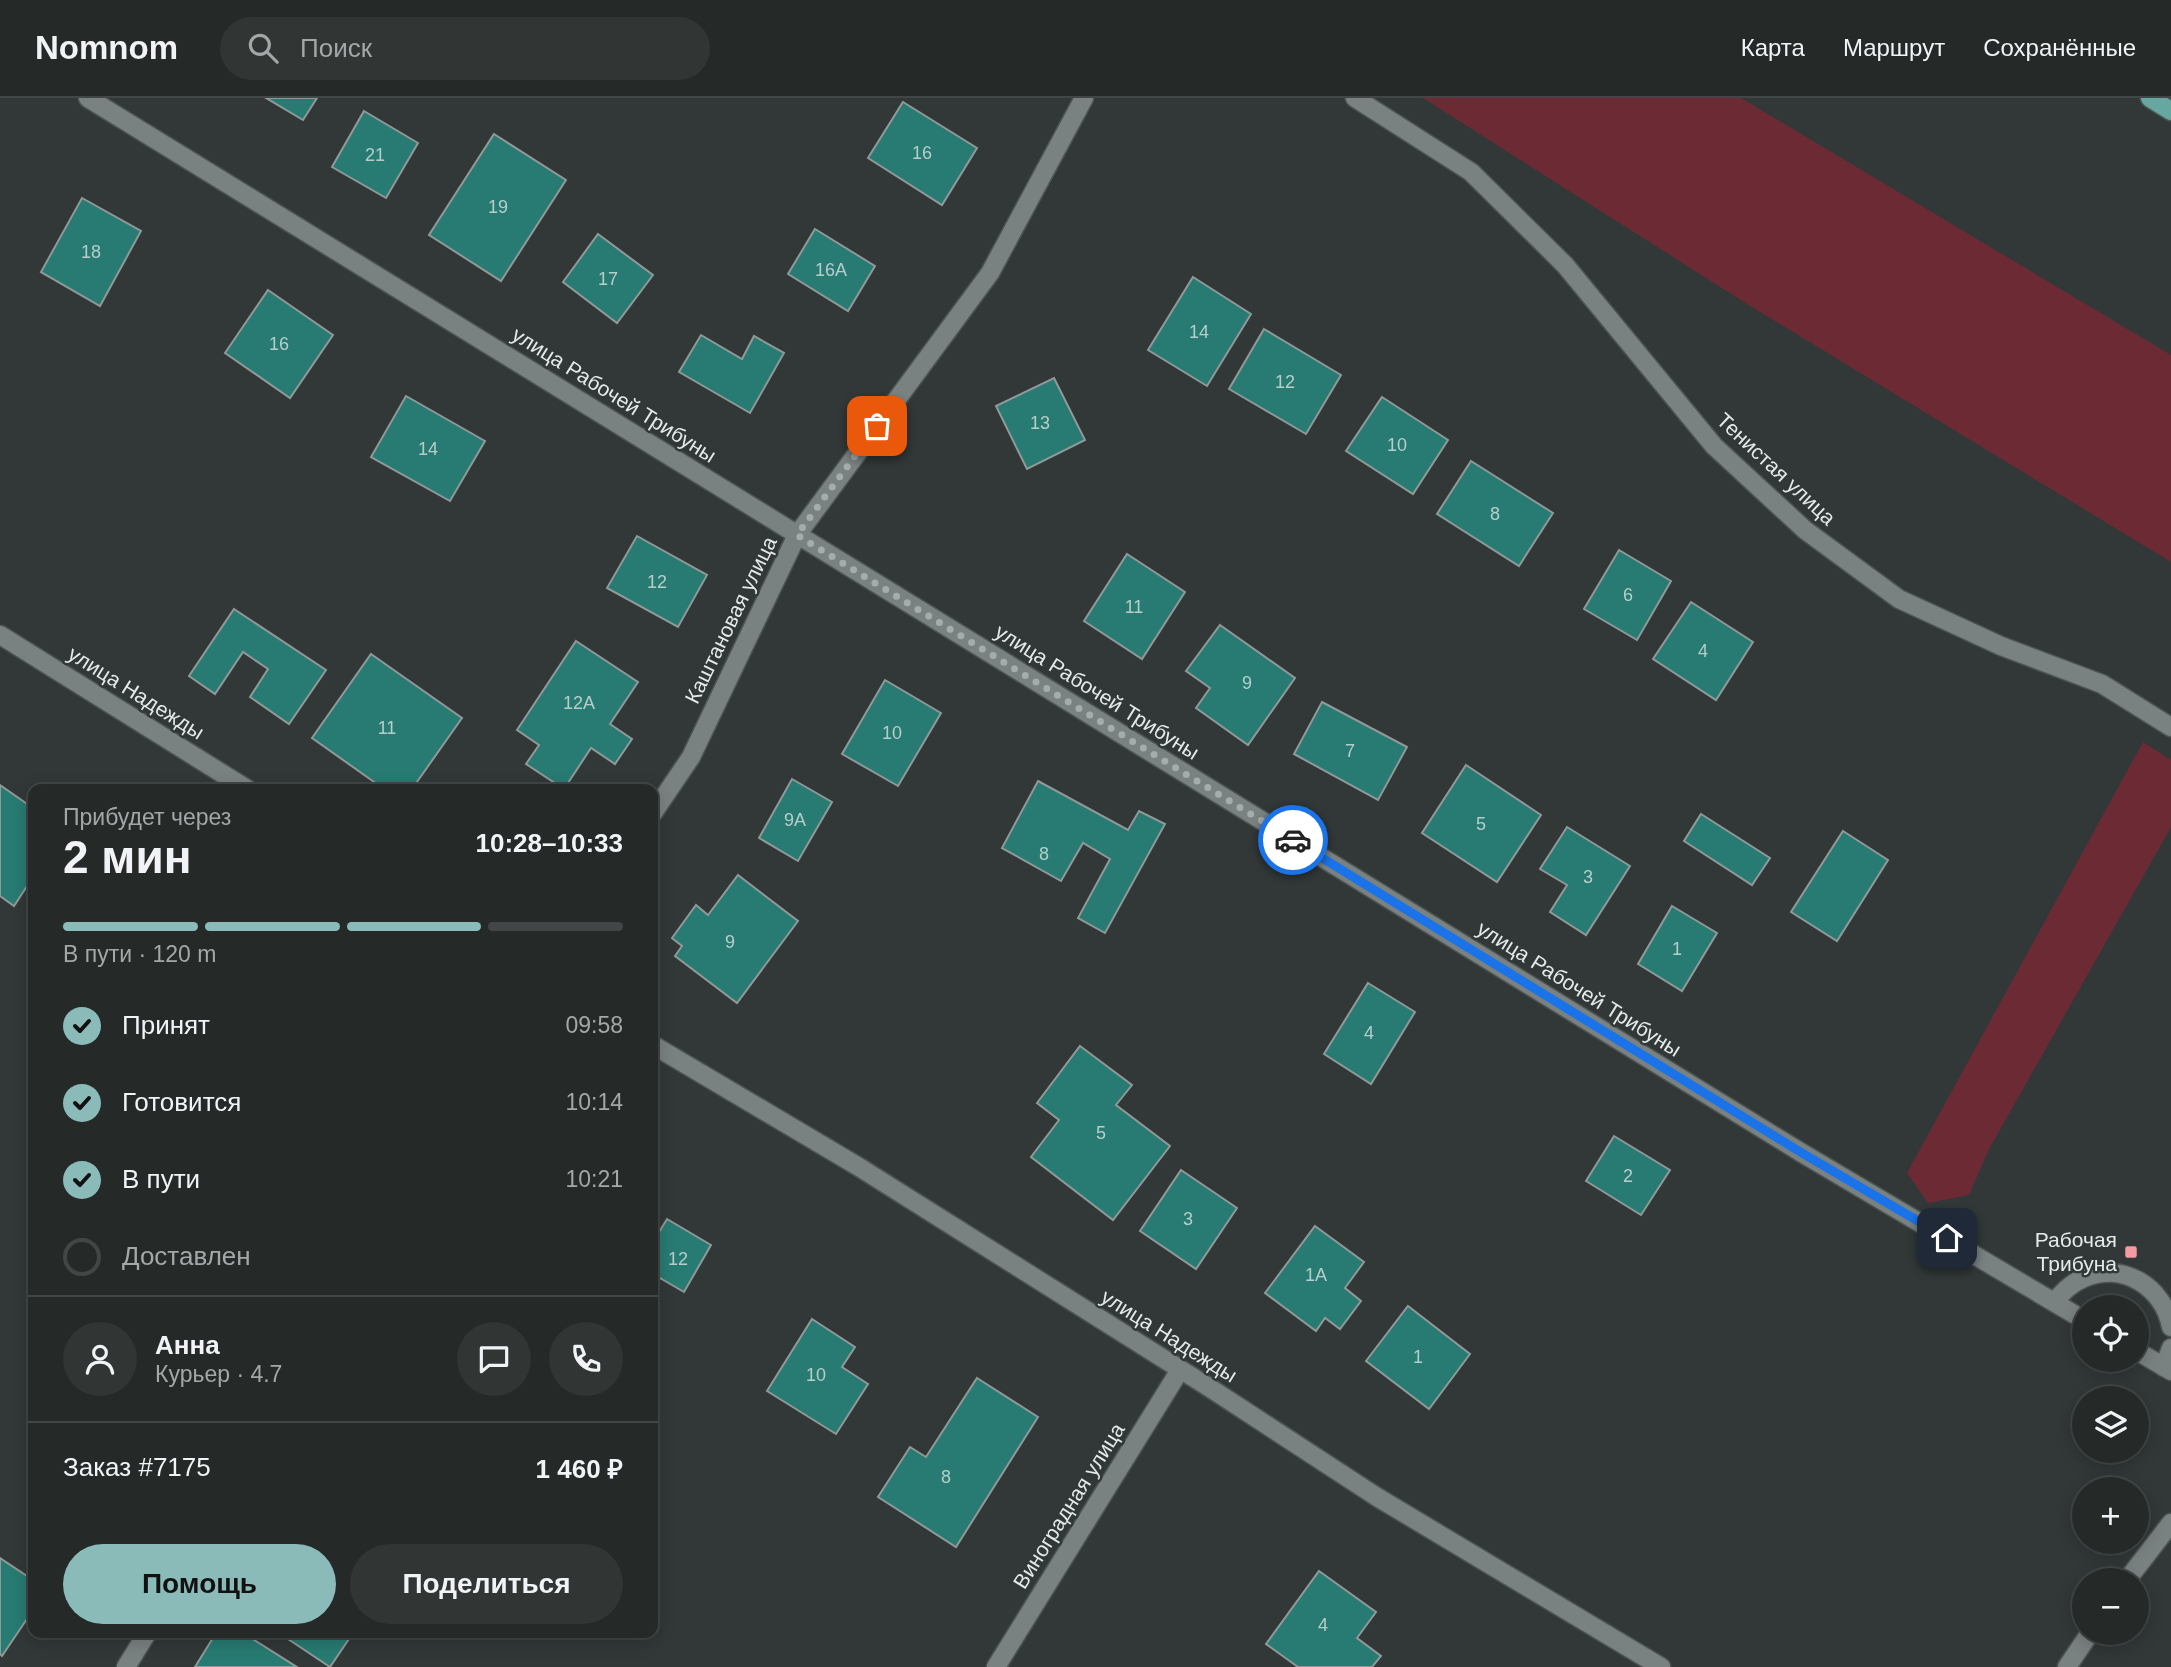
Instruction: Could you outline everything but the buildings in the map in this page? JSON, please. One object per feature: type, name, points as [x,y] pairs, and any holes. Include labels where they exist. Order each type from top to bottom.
[{"type":"main road","points":[[2150,98],[2171,111]]},
{"type":"street","name":"улица Рабочей Трибуны","points":[[88,98],[1802,1153],[2072,1313]]},
{"type":"street","name":"Каштановая улица","points":[[658,806],[691,757],[797,535],[990,273],[1084,98]]},
{"type":"street","name":"Тенистая улица","points":[[1355,98],[1471,172],[1565,265],[1714,446],[1805,530],[1899,599],[2001,646],[2102,684],[2171,727]]},
{"type":"street","name":"улица Надежды","points":[[0,635],[239,784]]},
{"type":"street","name":"улица Надежды","points":[[658,1048],[859,1167],[1377,1497],[1661,1667]]},
{"type":"street","points":[[2054,1302],[2068,1287],[2085,1277],[2107,1272],[2129,1275],[2148,1286],[2164,1303],[2171,1327]]},
{"type":"street","points":[[2149,1358],[2167,1369],[2171,1349]]},
{"type":"street","name":"Виноградная улица","points":[[996,1667],[1180,1370]]},
{"type":"street","points":[[2136,1568],[2171,1522]]},
{"type":"street","points":[[126,1667],[144,1638]]},
{"type":"street","points":[[2067,1667],[2082,1645]]},
{"type":"shaded area","points":[[1423,98],[1741,98],[2171,355],[2171,562],[1747,304]]},
{"type":"shaded area","points":[[2143,742],[2171,760],[2171,827],[1989,1149],[1969,1195],[1928,1203],[1907,1173]]},
{"type":"way so far","points":[[877,426],[797,535],[1293,840]]},
{"type":"place","name":"Рабочая Трибуна","points":[[2131,1252]]},
{"type":"route","points":[[1293,840],[1802,1153],[1947,1238]]}]
